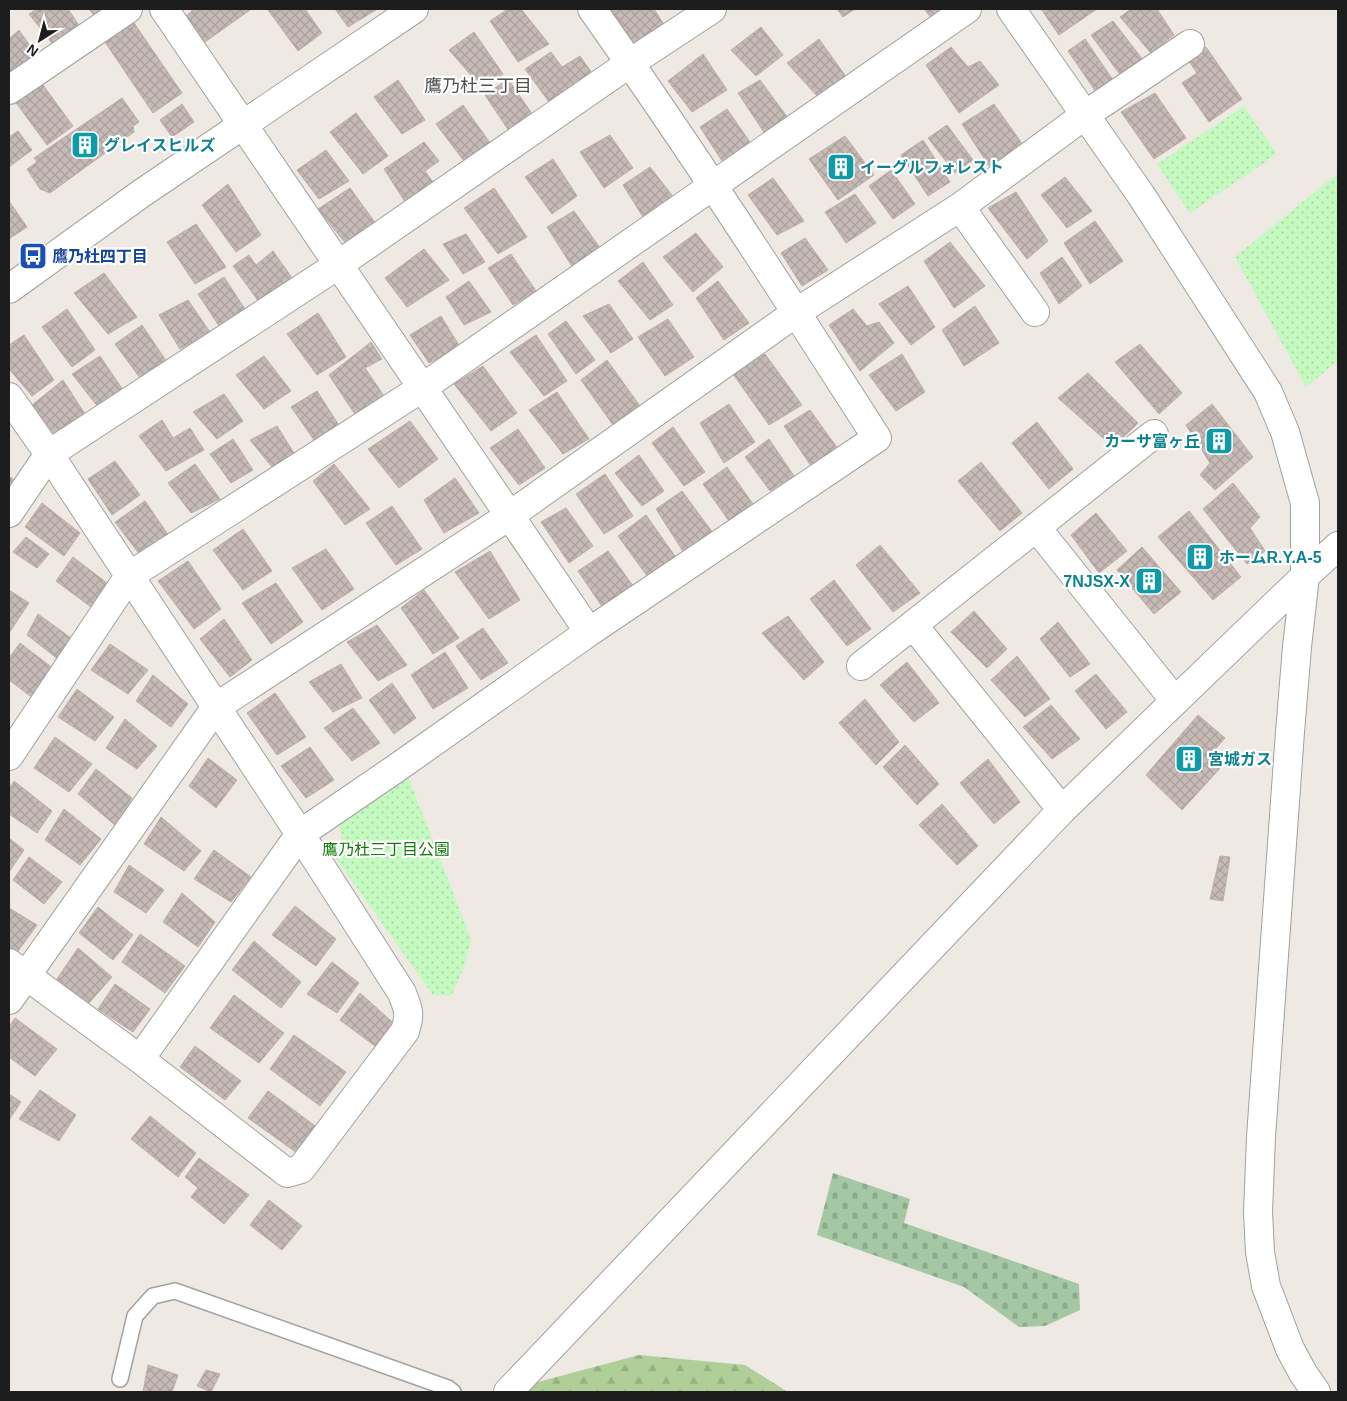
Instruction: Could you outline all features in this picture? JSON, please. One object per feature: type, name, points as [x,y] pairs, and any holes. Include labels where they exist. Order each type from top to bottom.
[{"type":"street","points":[[9,90],[128,9]]},
{"type":"street","points":[[164,9],[589,632]]},
{"type":"street","points":[[9,289],[142,193],[414,9]]},
{"type":"street","points":[[140,1059],[300,834],[589,632],[877,438],[797,312],[592,9]]},
{"type":"street","points":[[9,513],[49,454],[338,265],[630,63],[712,9]]},
{"type":"street","points":[[9,756],[129,576],[422,388],[967,9]]},
{"type":"street","points":[[1011,9],[1141,195],[1268,392],[1285,432],[1305,503],[1305,576],[1289,742],[1261,1137],[1258,1212],[1260,1252],[1266,1286],[1290,1349],[1302,1374],[1316,1392]]},
{"type":"street","points":[[9,1000],[17,969],[216,707],[510,516],[797,312],[960,207],[1085,115],[1190,44]]},
{"type":"street","points":[[960,207],[1035,312]]},
{"type":"street","points":[[9,397],[49,454],[300,834],[402,993],[408,1008],[409,1018],[405,1030],[301,1169],[287,1173],[140,1059],[17,969]]},
{"type":"street","points":[[861,666],[1154,434]]},
{"type":"street","points":[[1036,527],[1176,701]]},
{"type":"street","points":[[508,1392],[1062,810],[1338,546]]},
{"type":"street","points":[[913,624],[1062,810]]},
{"type":"lane","points":[[120,1378],[135,1316],[154,1296],[176,1291],[448,1388],[453,1392]]},
{"type":"green space","points":[[1244,106],[1277,154],[1190,213],[1157,164]]},
{"type":"green space","points":[[1337,174],[1338,361],[1306,387],[1235,257]]},
{"type":"green space","name":"鷹乃杜三丁目公園","points":[[406,771],[471,939],[464,968],[451,996],[433,995],[335,857],[342,838],[337,816]]},
{"type":"green space","points":[[833,1173],[910,1199],[904,1223],[1079,1284],[1080,1310],[1045,1326],[1019,1327],[964,1287],[817,1235]]},
{"type":"green space","points":[[639,1355],[745,1365],[788,1392],[506,1392]]},
{"type":"building","points":[[37,9],[68,9],[82,30],[55,47],[29,14]]},
{"type":"building","points":[[89,9],[114,9],[97,19]]},
{"type":"building","points":[[190,9],[250,10],[205,42],[186,16],[192,11]]},
{"type":"building","points":[[305,9],[322,33],[298,51],[268,10]]},
{"type":"building","points":[[335,9],[375,9],[376,10],[348,27]]},
{"type":"building","points":[[508,9],[521,9],[549,44],[518,62],[490,21]]},
{"type":"building","points":[[610,9],[654,9],[665,26],[635,45]]},
{"type":"building","points":[[837,9],[855,9],[843,17]]},
{"type":"building","points":[[924,9],[952,9],[933,20]]},
{"type":"building","points":[[1041,9],[1097,9],[1059,35]]},
{"type":"building","points":[[1131,9],[1157,9],[1174,35],[1151,53],[1120,17]]},
{"type":"building","points":[[1113,21],[1147,65],[1124,80],[1091,35]]},
{"type":"building","points":[[134,23],[182,93],[153,113],[105,42]]},
{"type":"building","points":[[761,27],[783,55],[756,76],[731,50]]},
{"type":"building","points":[[19,30],[42,63],[9,78],[9,39]]},
{"type":"building","points":[[474,32],[503,74],[484,90],[449,50]]},
{"type":"building","points":[[819,39],[847,78],[818,97],[787,63]]},
{"type":"building","points":[[1085,39],[1113,80],[1096,92],[1068,51]]},
{"type":"building","points":[[951,47],[968,67],[980,61],[999,85],[959,113],[926,65]]},
{"type":"building","points":[[1206,47],[1242,99],[1209,122],[1182,83],[1197,73],[1188,60]]},
{"type":"building","points":[[551,52],[562,67],[580,56],[597,80],[552,106],[525,69]]},
{"type":"building","points":[[703,54],[727,90],[692,112],[668,81]]},
{"type":"building","points":[[508,79],[535,118],[511,134],[485,95]]},
{"type":"building","points":[[398,80],[425,120],[402,134],[374,97]]},
{"type":"building","points":[[760,80],[788,118],[765,134],[738,93]]},
{"type":"building","points":[[40,81],[73,126],[47,145],[14,100]]},
{"type":"building","points":[[1155,93],[1186,138],[1154,159],[1121,112]]},
{"type":"building","name":"グレイスヒルズ","points":[[122,98],[139,122],[133,126],[134,132],[50,193],[40,189],[27,169],[37,162],[34,158]]},
{"type":"building","points":[[182,104],[194,122],[172,137],[160,120]]},
{"type":"building","points":[[994,104],[1023,145],[989,166],[962,124]]},
{"type":"building","points":[[463,105],[493,147],[467,165],[436,124]]},
{"type":"building","points":[[727,109],[752,145],[724,164],[700,127]]},
{"type":"building","points":[[356,113],[388,156],[363,174],[330,132]]},
{"type":"building","points":[[947,125],[973,160],[955,173],[928,138]]},
{"type":"building","points":[[18,131],[32,150],[9,167],[9,137]]},
{"type":"building","points":[[610,135],[633,168],[604,188],[580,152]]},
{"type":"building","name":"イーグルフォレスト","points":[[845,136],[874,175],[838,200],[809,159]]},
{"type":"building","points":[[923,140],[950,182],[928,196],[901,155]]},
{"type":"building","points":[[424,142],[439,161],[425,171],[435,185],[407,205],[384,169]]},
{"type":"building","points":[[326,150],[349,181],[319,199],[297,170]]},
{"type":"building","points":[[553,159],[577,196],[552,214],[525,177]]},
{"type":"building","points":[[650,167],[675,199],[643,217],[623,185]]},
{"type":"building","points":[[891,170],[915,204],[893,219],[869,186]]},
{"type":"building","points":[[1065,177],[1092,211],[1067,228],[1041,195]]},
{"type":"building","points":[[773,178],[804,221],[777,235],[748,195]]},
{"type":"building","points":[[228,184],[261,235],[236,252],[202,205]]},
{"type":"building","points":[[350,188],[377,225],[347,245],[318,209]]},
{"type":"building","points":[[494,188],[527,237],[498,254],[464,208]]},
{"type":"building","points":[[1016,192],[1048,241],[1027,259],[988,208]]},
{"type":"building","points":[[855,194],[876,223],[846,243],[825,212]]},
{"type":"building","points":[[9,201],[27,227],[9,239]]},
{"type":"building","points":[[574,211],[600,248],[573,268],[547,227]]},
{"type":"building","points":[[1095,221],[1123,261],[1090,284],[1064,243]]},
{"type":"building","points":[[196,224],[226,267],[195,284],[167,242]]},
{"type":"building","points":[[696,233],[723,267],[693,292],[663,257]]},
{"type":"building","points":[[466,234],[485,262],[463,274],[443,244]]},
{"type":"building","points":[[805,238],[828,270],[802,286],[781,253]]},
{"type":"building","points":[[950,242],[985,286],[954,308],[924,261]]},
{"type":"building","points":[[424,249],[449,280],[407,307],[385,278]]},
{"type":"building","points":[[273,251],[295,282],[259,302],[233,266],[249,255],[256,265]]},
{"type":"building","points":[[511,254],[536,291],[513,305],[488,268]]},
{"type":"building","points":[[1062,257],[1082,286],[1059,304],[1040,273]]},
{"type":"building","points":[[643,262],[673,305],[650,320],[618,281]]},
{"type":"building","points":[[104,273],[137,317],[108,334],[74,293]]},
{"type":"building","points":[[224,277],[245,309],[219,326],[198,294]]},
{"type":"building","points":[[469,281],[491,312],[464,325],[446,297]]},
{"type":"building","points":[[718,281],[749,323],[724,340],[696,298]]},
{"type":"building","points":[[908,286],[935,327],[911,345],[879,304]]},
{"type":"building","points":[[188,300],[210,332],[180,349],[159,315]]},
{"type":"building","points":[[609,304],[633,339],[611,353],[583,316]]},
{"type":"building","points":[[975,306],[999,343],[964,366],[942,330]]},
{"type":"building","points":[[67,309],[95,350],[72,367],[42,327]]},
{"type":"building","points":[[853,309],[867,326],[879,322],[894,343],[860,371],[829,325]]},
{"type":"building","points":[[318,313],[346,357],[317,375],[287,334]]},
{"type":"building","points":[[441,316],[460,347],[429,363],[410,335]]},
{"type":"building","points":[[668,319],[694,357],[665,376],[638,337]]},
{"type":"building","points":[[566,321],[595,360],[576,374],[548,334]]},
{"type":"building","points":[[142,325],[169,365],[143,382],[115,344]]},
{"type":"building","points":[[24,335],[54,380],[32,396],[9,369],[9,345]]},
{"type":"building","points":[[536,335],[567,381],[544,396],[510,352]]},
{"type":"building","points":[[371,342],[382,359],[365,368],[386,399],[356,416],[329,375]]},
{"type":"building","points":[[1140,344],[1182,393],[1159,414],[1115,362]]},
{"type":"building","points":[[765,354],[802,405],[769,425],[733,374]]},
{"type":"building","points":[[902,354],[925,392],[896,411],[869,375]]},
{"type":"building","points":[[100,356],[123,390],[98,407],[72,374]]},
{"type":"building","points":[[264,356],[291,391],[264,409],[236,375]]},
{"type":"building","points":[[607,360],[640,406],[613,425],[581,380]]},
{"type":"building","points":[[483,366],[517,413],[491,431],[454,384]]},
{"type":"building","points":[[1088,373],[1138,423],[1113,447],[1058,398]]},
{"type":"building","points":[[63,380],[87,417],[54,434],[32,405]]},
{"type":"building","points":[[317,391],[340,427],[314,440],[291,407]]},
{"type":"building","points":[[557,392],[589,439],[563,454],[529,410]]},
{"type":"building","points":[[224,394],[243,421],[217,439],[193,412]]},
{"type":"building","points":[[729,404],[755,442],[724,463],[700,423]]},
{"type":"building","name":"カーサ富ヶ丘","points":[[1212,404],[1253,457],[1215,490],[1200,475],[1210,463],[1186,425]]},
{"type":"building","points":[[810,410],[841,453],[813,469],[784,426]]},
{"type":"building","points":[[162,420],[173,438],[190,428],[204,450],[166,471],[139,436]]},
{"type":"building","points":[[410,421],[438,459],[399,488],[368,449]]},
{"type":"building","points":[[1037,422],[1073,469],[1049,489],[1012,443]]},
{"type":"building","points":[[277,426],[294,453],[272,467],[250,440]]},
{"type":"building","points":[[673,427],[705,472],[684,486],[652,443]]},
{"type":"building","points":[[518,429],[545,468],[519,485],[490,448]]},
{"type":"building","points":[[233,439],[253,470],[231,483],[210,454]]},
{"type":"building","points":[[769,439],[794,476],[770,491],[745,457]]},
{"type":"building","points":[[639,455],[664,491],[642,506],[615,473]]},
{"type":"building","points":[[115,461],[140,495],[112,515],[88,479]]},
{"type":"building","points":[[981,462],[1022,513],[1000,531],[958,481]]},
{"type":"building","points":[[195,464],[220,499],[191,513],[168,483]]},
{"type":"building","points":[[334,464],[370,509],[345,525],[313,481]]},
{"type":"building","points":[[727,467],[755,507],[731,524],[703,484]]},
{"type":"building","points":[[605,474],[633,516],[604,534],[576,494]]},
{"type":"building","points":[[9,476],[18,483],[9,495]]},
{"type":"building","points":[[455,478],[479,513],[444,533],[424,500]]},
{"type":"building","points":[[1233,483],[1260,517],[1250,528],[1265,551],[1247,564],[1203,509]]},
{"type":"building","points":[[682,491],[713,533],[684,553],[656,509]]},
{"type":"building","points":[[145,501],[169,536],[140,555],[115,522]]},
{"type":"building","points":[[42,503],[80,533],[64,556],[25,527]]},
{"type":"building","points":[[392,506],[422,549],[396,565],[366,523]]},
{"type":"building","points":[[566,508],[593,546],[569,563],[541,522]]},
{"type":"building","name":"ホームR.Y.A-5","points":[[1189,511],[1241,577],[1213,600],[1158,537]]},
{"type":"building","points":[[1096,513],[1127,551],[1099,573],[1071,535]]},
{"type":"building","points":[[646,515],[677,559],[650,580],[618,536]]},
{"type":"building","points":[[243,529],[272,571],[243,590],[213,550]]},
{"type":"building","points":[[26,537],[49,554],[37,568],[13,552]]},
{"type":"building","points":[[880,545],[920,593],[893,612],[856,565]]},
{"type":"building","name":"7NJSX-X","points":[[1142,547],[1181,592],[1154,614],[1117,570]]},
{"type":"building","points":[[326,549],[354,589],[322,610],[292,568]]},
{"type":"building","points":[[490,551],[520,600],[489,619],[455,572]]},
{"type":"building","points":[[608,551],[636,590],[603,608],[578,571]]},
{"type":"building","points":[[73,557],[107,583],[91,607],[56,581]]},
{"type":"building","points":[[188,561],[221,609],[194,629],[158,581]]},
{"type":"building","points":[[834,580],[871,629],[847,646],[810,599]]},
{"type":"building","points":[[276,583],[303,622],[271,644],[242,603]]},
{"type":"building","points":[[9,590],[29,603],[9,633]]},
{"type":"building","points":[[424,590],[459,638],[433,654],[401,608]]},
{"type":"building","points":[[974,611],[1007,649],[987,668],[951,632]]},
{"type":"building","points":[[38,614],[71,638],[58,659],[27,635]]},
{"type":"building","points":[[788,616],[824,662],[804,680],[762,633]]},
{"type":"building","points":[[224,619],[252,660],[230,677],[200,639]]},
{"type":"building","points":[[1058,622],[1090,664],[1070,677],[1040,639]]},
{"type":"building","points":[[377,625],[407,665],[378,681],[347,642]]},
{"type":"building","points":[[483,628],[508,663],[481,680],[456,646]]},
{"type":"building","points":[[20,643],[54,669],[33,698],[9,680],[9,658]]},
{"type":"building","points":[[110,644],[148,670],[128,694],[91,670]]},
{"type":"building","points":[[445,652],[468,688],[433,709],[411,675]]},
{"type":"building","points":[[1017,656],[1050,699],[1025,717],[991,680]]},
{"type":"building","points":[[907,662],[939,703],[914,722],[880,685]]},
{"type":"building","points":[[341,664],[362,698],[333,712],[309,682]]},
{"type":"building","points":[[1096,674],[1127,712],[1106,729],[1075,691]]},
{"type":"building","points":[[153,675],[188,704],[171,727],[136,701]]},
{"type":"building","points":[[392,683],[416,718],[394,734],[369,700]]},
{"type":"building","points":[[77,689],[114,717],[95,741],[58,717]]},
{"type":"building","points":[[275,693],[306,737],[277,755],[247,713]]},
{"type":"building","points":[[865,699],[899,742],[876,765],[839,723]]},
{"type":"building","points":[[1051,705],[1080,739],[1052,759],[1023,727]]},
{"type":"building","points":[[353,708],[380,743],[352,761],[324,728]]},
{"type":"building","name":"宮城ガス","points":[[1198,715],[1225,738],[1212,753],[1223,765],[1182,810],[1146,775]]},
{"type":"building","points":[[125,719],[157,746],[137,769],[106,748]]},
{"type":"building","points":[[55,737],[92,764],[69,792],[34,768]]},
{"type":"building","points":[[905,745],[939,784],[917,805],[883,767]]},
{"type":"building","points":[[310,747],[334,780],[306,798],[281,766]]},
{"type":"building","points":[[208,758],[237,780],[216,808],[189,786]]},
{"type":"building","points":[[988,759],[1020,802],[994,824],[960,783]]},
{"type":"building","points":[[96,769],[132,798],[115,825],[78,794]]},
{"type":"building","points":[[14,781],[52,811],[37,833],[9,814],[9,789]]},
{"type":"building","points":[[942,804],[978,846],[957,865],[919,825]]},
{"type":"building","points":[[64,809],[101,839],[80,865],[45,840]]},
{"type":"building","points":[[161,817],[201,851],[184,871],[144,844]]},
{"type":"building","points":[[9,838],[24,850],[9,872]]},
{"type":"building","points":[[214,850],[251,877],[231,902],[194,879]]},
{"type":"building","points":[[1220,856],[1230,857],[1223,901],[1210,899]]},
{"type":"building","points":[[29,857],[62,882],[44,904],[13,880]]},
{"type":"building","points":[[129,865],[164,890],[146,913],[114,892]]},
{"type":"building","points":[[182,893],[215,922],[198,947],[163,922]]},
{"type":"building","points":[[295,906],[336,939],[316,966],[272,935]]},
{"type":"building","points":[[98,907],[133,935],[113,960],[79,933]]},
{"type":"building","points":[[9,908],[37,925],[16,954],[9,948]]},
{"type":"building","points":[[140,934],[185,966],[165,993],[122,962]]},
{"type":"building","points":[[254,941],[301,982],[281,1008],[232,970]]},
{"type":"building","points":[[78,948],[112,977],[89,1003],[57,979]]},
{"type":"building","points":[[332,962],[359,983],[337,1013],[307,994]]},
{"type":"building","points":[[115,984],[150,1009],[133,1032],[98,1009]]},
{"type":"building","points":[[360,993],[398,1027],[379,1049],[340,1020]]},
{"type":"building","points":[[234,995],[284,1033],[259,1063],[210,1028]]},
{"type":"building","points":[[15,1018],[57,1049],[35,1076],[9,1057],[9,1027]]},
{"type":"building","points":[[294,1035],[346,1072],[320,1106],[270,1069]]},
{"type":"building","points":[[195,1046],[241,1081],[225,1100],[180,1067]]},
{"type":"building","points":[[40,1090],[76,1115],[59,1141],[19,1119]]},
{"type":"building","points":[[268,1091],[318,1128],[300,1155],[248,1118]]},
{"type":"building","points":[[9,1094],[21,1102],[9,1120]]},
{"type":"building","points":[[150,1116],[196,1153],[178,1177],[131,1139]]},
{"type":"building","points":[[199,1158],[249,1195],[224,1224],[191,1197],[198,1188],[185,1177]]},
{"type":"building","points":[[269,1200],[302,1226],[282,1250],[250,1225]]},
{"type":"building","points":[[148,1365],[178,1375],[172,1392],[143,1392]]},
{"type":"building","points":[[206,1370],[220,1374],[211,1392],[197,1386]]},
{"type":"place","name":"グレイスヒルズ","points":[[85,145]]},
{"type":"place","name":"イーグルフォレスト","points":[[841,167]]},
{"type":"place","name":"鷹乃杜四丁目","points":[[33,256]]},
{"type":"place","name":"カーサ富ヶ丘","points":[[1219,441]]},
{"type":"place","name":"ホームR.Y.A-5","points":[[1200,557]]},
{"type":"place","name":"7NJSX-X","points":[[1149,581]]},
{"type":"place","name":"宮城ガス","points":[[1189,759]]},
{"type":"district","name":"鷹乃杜三丁目","points":[[478,86]]}]
